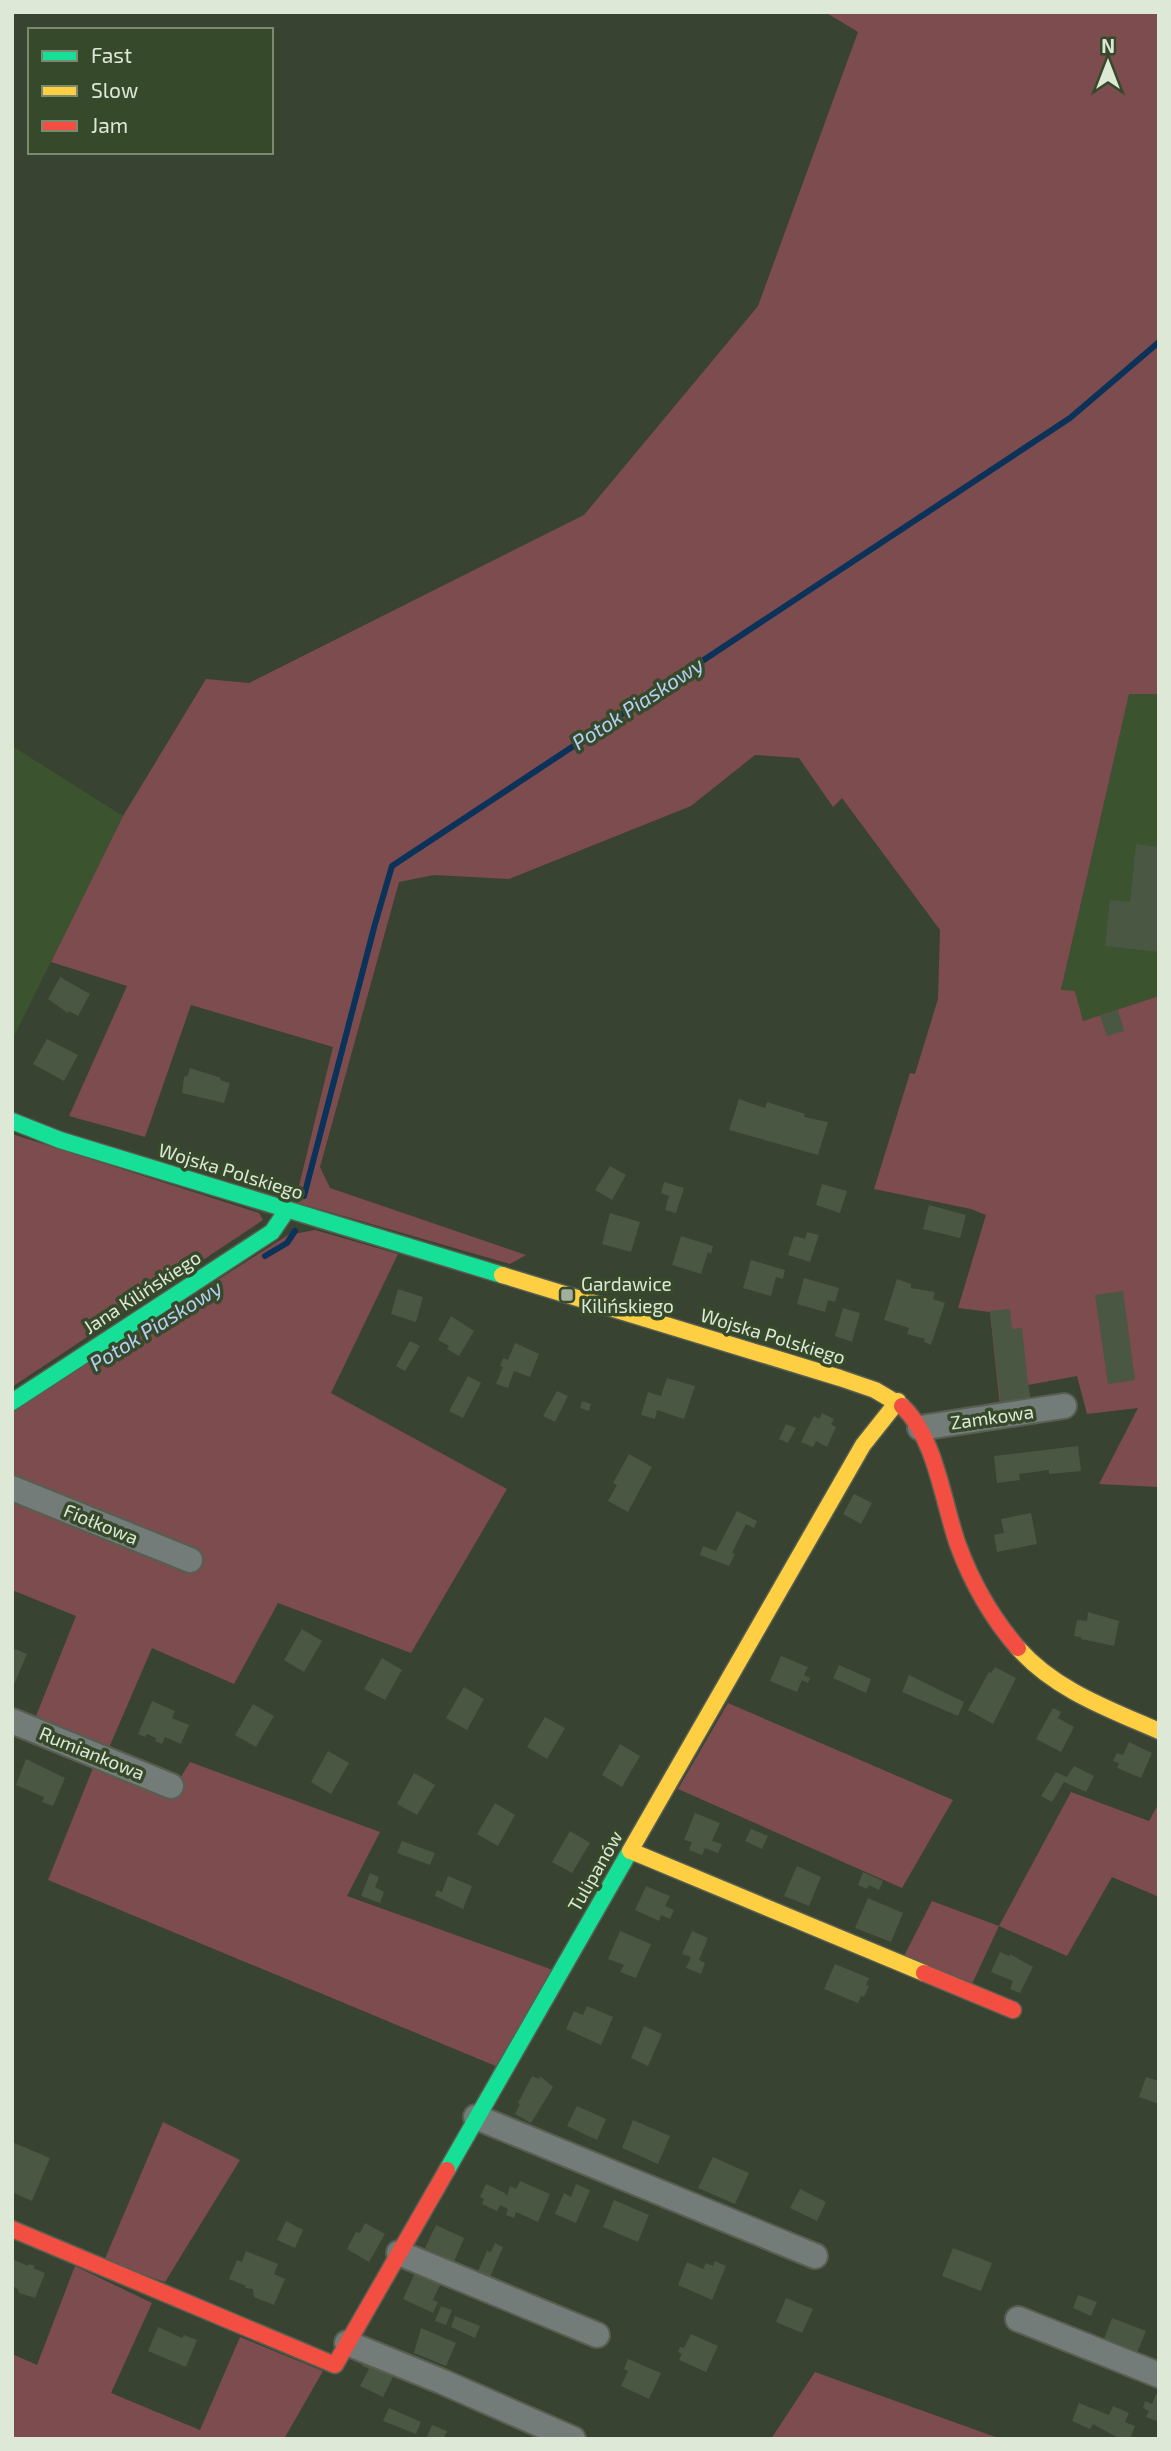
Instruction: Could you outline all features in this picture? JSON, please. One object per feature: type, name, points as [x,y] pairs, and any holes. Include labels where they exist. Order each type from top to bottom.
[{"type":"street","name":"Wojska Polskiego","points":[[12,1121],[60,1140],[840,1378],[898,1401],[920,1428],[967,1567],[987,1605],[1007,1634],[1039,1669],[1069,1689],[1098,1705],[1159,1731]]},
{"type":"street","name":"Jana Kilińskiego","points":[[12,1402],[272,1233],[287,1210]]},
{"type":"street","name":"Tulipanów","points":[[12,2229],[335,2365],[863,1445],[898,1401]]},
{"type":"street","name":"Zamkowa","points":[[920,1428],[1064,1406]]},
{"type":"street","name":"Fiołkowa","points":[[12,1488],[190,1560]]},
{"type":"street","name":"Rumiankowa","points":[[12,1721],[171,1786]]},
{"type":"street","points":[[631,1851],[1013,2010]]},
{"type":"street","points":[[476,2117],[815,2256]]},
{"type":"street","points":[[399,2253],[597,2335]]},
{"type":"street","points":[[1018,2319],[1159,2375]]},
{"type":"street","points":[[347,2343],[573,2439]]},
{"type":"shaded area","points":[[825,12],[1159,12],[1159,694],[1129,694],[1061,990],[1075,991],[1083,1021],[1159,996],[1159,1487],[1099,1484],[1138,1408],[1087,1414],[1077,1376],[1028,1385],[1031,1403],[1000,1406],[990,1312],[958,1308],[986,1215],[971,1209],[874,1189],[910,1073],[915,1074],[938,999],[940,930],[842,798],[833,807],[799,758],[755,755],[691,806],[509,879],[434,875],[399,882],[320,1167],[330,1188],[526,1255],[510,1264],[295,1202],[333,1047],[191,1005],[145,1137],[69,1116],[127,986],[51,962],[123,816],[206,679],[249,683],[584,515],[758,306],[858,32]]},
{"type":"shaded area","points":[[1129,694],[1159,694],[1159,996],[1083,1021],[1075,991],[1061,991]]},
{"type":"shaded area","points":[[12,746],[123,816],[12,1040]]},
{"type":"shaded area","points":[[12,1134],[259,1213],[263,1220],[12,1387]]},
{"type":"shaded area","points":[[315,1230],[398,1254],[331,1393],[507,1489],[411,1653],[278,1603],[234,1684],[152,1648],[108,1750],[179,1780],[190,1762],[380,1832],[347,1896],[553,1970],[498,2067],[48,1880],[95,1763],[107,1751],[36,1716],[76,1616],[12,1590],[12,1411],[288,1235]]},
{"type":"shaded area","points":[[728,1703],[953,1800],[902,1888],[678,1789]]},
{"type":"shaded area","points":[[1071,1792],[1149,1821],[1159,1803],[1159,1897],[1112,1877],[1067,1956],[999,1926]]},
{"type":"shaded area","points":[[932,1901],[999,1926],[971,1986],[904,1956]]},
{"type":"shaded area","points":[[163,2122],[240,2160],[165,2282],[104,2261]]},
{"type":"shaded area","points":[[75,2266],[152,2303],[111,2393],[200,2430],[240,2337],[323,2371],[284,2439],[12,2439],[12,2354],[37,2365]]},
{"type":"shaded area","points":[[815,2372],[1001,2439],[771,2439]]},
{"type":"building","points":[[1136,844],[1159,847],[1159,952],[1105,946],[1110,900],[1130,902]]},
{"type":"building","points":[[60,977],[90,994],[78,1016],[69,1011],[68,1013],[48,999]]},
{"type":"building","points":[[1118,1010],[1124,1031],[1107,1036],[1100,1016]]},
{"type":"building","points":[[47,1039],[78,1055],[64,1081],[33,1064]]},
{"type":"building","points":[[190,1068],[230,1083],[224,1103],[182,1093],[184,1077],[188,1075]]},
{"type":"building","points":[[739,1099],[765,1108],[767,1102],[805,1114],[804,1117],[828,1122],[818,1155],[729,1130]]},
{"type":"building","points":[[610,1166],[626,1175],[612,1200],[595,1190]]},
{"type":"building","points":[[664,1182],[684,1188],[676,1213],[665,1210],[669,1196],[661,1193]]},
{"type":"building","points":[[822,1184],[847,1191],[840,1213],[816,1205]]},
{"type":"building","points":[[929,1205],[966,1215],[960,1238],[923,1229]]},
{"type":"building","points":[[610,1213],[640,1222],[631,1252],[602,1244]]},
{"type":"building","points":[[807,1232],[819,1235],[810,1262],[788,1255],[794,1236],[805,1239]]},
{"type":"building","points":[[681,1236],[713,1246],[711,1254],[708,1252],[701,1274],[672,1265]]},
{"type":"building","points":[[751,1260],[785,1270],[783,1279],[776,1277],[771,1296],[743,1288]]},
{"type":"building","points":[[804,1278],[839,1288],[835,1302],[828,1300],[825,1312],[797,1304]]},
{"type":"building","points":[[897,1279],[911,1284],[911,1288],[935,1292],[933,1299],[945,1303],[931,1345],[924,1342],[925,1339],[907,1334],[909,1328],[884,1320]]},
{"type":"building","points":[[398,1289],[423,1297],[416,1322],[391,1314]]},
{"type":"building","points":[[1123,1291],[1135,1380],[1108,1384],[1095,1295]]},
{"type":"building","points":[[843,1308],[860,1313],[852,1342],[835,1336]]},
{"type":"building","points":[[1010,1309],[1012,1329],[1022,1328],[1030,1402],[1001,1405],[990,1311]]},
{"type":"building","points":[[451,1316],[474,1331],[459,1356],[438,1340]]},
{"type":"building","points":[[410,1341],[420,1346],[405,1371],[396,1366]]},
{"type":"building","points":[[515,1343],[539,1354],[530,1377],[514,1371],[508,1388],[496,1384],[503,1367],[500,1366],[503,1358],[508,1360]]},
{"type":"building","points":[[468,1376],[481,1383],[463,1418],[449,1411]]},
{"type":"building","points":[[667,1378],[695,1386],[684,1419],[657,1410],[655,1419],[641,1415],[648,1392],[661,1396]]},
{"type":"building","points":[[557,1391],[568,1396],[555,1422],[543,1416]]},
{"type":"building","points":[[582,1401],[591,1404],[589,1411],[580,1408]]},
{"type":"building","points":[[822,1413],[834,1419],[831,1424],[836,1427],[827,1447],[816,1441],[813,1447],[801,1442],[814,1416],[819,1419]]},
{"type":"building","points":[[786,1424],[796,1428],[788,1443],[779,1439]]},
{"type":"building","points":[[1078,1446],[1081,1471],[1049,1474],[1049,1470],[1019,1474],[1020,1480],[997,1483],[994,1456]]},
{"type":"building","points":[[629,1454],[652,1467],[628,1512],[608,1501],[617,1485],[613,1483]]},
{"type":"building","points":[[854,1494],[872,1503],[861,1524],[843,1514]]},
{"type":"building","points":[[737,1511],[757,1521],[754,1528],[746,1524],[729,1566],[700,1555],[703,1546],[716,1551]]},
{"type":"building","points":[[1031,1513],[1037,1544],[997,1552],[994,1535],[1004,1533],[1001,1519]]},
{"type":"building","points":[[1088,1612],[1119,1621],[1114,1646],[1074,1636],[1077,1620],[1087,1621]]},
{"type":"building","points":[[302,1629],[322,1641],[304,1672],[284,1660]]},
{"type":"building","points":[[15,1649],[27,1654],[12,1689],[12,1656]]},
{"type":"building","points":[[781,1656],[808,1667],[804,1675],[810,1678],[808,1683],[802,1680],[797,1692],[770,1681]]},
{"type":"building","points":[[382,1658],[402,1670],[385,1700],[364,1689]]},
{"type":"building","points":[[839,1665],[871,1679],[866,1693],[833,1678]]},
{"type":"building","points":[[995,1667],[1016,1678],[993,1724],[968,1710],[989,1672]]},
{"type":"building","points":[[909,1675],[964,1702],[958,1716],[902,1692]]},
{"type":"building","points":[[464,1687],[484,1699],[467,1730],[446,1718]]},
{"type":"building","points":[[152,1701],[175,1711],[172,1718],[189,1725],[181,1744],[165,1737],[162,1744],[147,1734],[145,1737],[138,1734]]},
{"type":"building","points":[[253,1704],[274,1716],[256,1747],[235,1735]]},
{"type":"building","points":[[1053,1708],[1061,1712],[1058,1718],[1074,1727],[1061,1752],[1036,1739]]},
{"type":"building","points":[[545,1717],[565,1728],[547,1759],[527,1747]]},
{"type":"building","points":[[1129,1742],[1152,1753],[1141,1778],[1117,1768],[1119,1763],[1113,1761],[1117,1753],[1123,1755]]},
{"type":"building","points":[[620,1744],[640,1756],[622,1787],[602,1775]]},
{"type":"building","points":[[328,1751],[349,1763],[331,1794],[311,1782]]},
{"type":"building","points":[[26,1759],[65,1778],[53,1806],[42,1802],[44,1797],[16,1785]]},
{"type":"building","points":[[1074,1766],[1094,1776],[1086,1792],[1064,1782],[1052,1802],[1041,1796],[1056,1772],[1067,1777]]},
{"type":"building","points":[[414,1773],[435,1785],[417,1815],[397,1804]]},
{"type":"building","points":[[495,1803],[515,1815],[498,1846],[477,1834]]},
{"type":"building","points":[[695,1813],[720,1823],[712,1841],[722,1844],[718,1853],[705,1848],[702,1855],[689,1850],[692,1842],[684,1840]]},
{"type":"building","points":[[751,1829],[768,1836],[762,1849],[745,1841]]},
{"type":"building","points":[[570,1831],[590,1843],[572,1873],[552,1862]]},
{"type":"building","points":[[402,1841],[435,1853],[430,1865],[397,1853]]},
{"type":"building","points":[[797,1866],[821,1877],[809,1906],[784,1896]]},
{"type":"building","points":[[863,1872],[883,1881],[879,1890],[869,1885],[867,1889],[858,1885]]},
{"type":"building","points":[[370,1873],[379,1877],[375,1887],[384,1892],[380,1903],[361,1896]]},
{"type":"building","points":[[448,1876],[472,1886],[463,1909],[435,1896],[437,1890],[442,1892]]},
{"type":"building","points":[[646,1886],[670,1896],[665,1906],[674,1910],[670,1919],[661,1915],[659,1921],[635,1910]]},
{"type":"building","points":[[868,1898],[903,1913],[891,1942],[855,1928]]},
{"type":"building","points":[[620,1931],[651,1944],[636,1978],[620,1972],[624,1965],[608,1959]]},
{"type":"building","points":[[692,1931],[708,1938],[699,1960],[705,1963],[701,1974],[686,1968],[691,1957],[682,1954]]},
{"type":"building","points":[[1000,1952],[1009,1956],[1010,1954],[1033,1967],[1020,1993],[1010,1989],[1013,1981],[991,1972]]},
{"type":"building","points":[[835,1964],[869,1978],[866,1985],[869,1986],[858,2003],[824,1989]]},
{"type":"building","points":[[587,2006],[613,2017],[601,2045],[566,2029],[574,2011],[583,2015]]},
{"type":"building","points":[[644,2026],[662,2034],[648,2066],[631,2058]]},
{"type":"building","points":[[532,2076],[539,2079],[540,2076],[553,2087],[531,2123],[515,2114]]},
{"type":"building","points":[[1146,2077],[1159,2081],[1159,2104],[1139,2097]]},
{"type":"building","points":[[577,2106],[606,2119],[597,2140],[567,2126]]},
{"type":"building","points":[[633,2120],[670,2136],[658,2164],[622,2148]]},
{"type":"building","points":[[12,2142],[50,2158],[32,2201],[12,2192]]},
{"type":"building","points":[[713,2157],[749,2173],[735,2204],[698,2188]]},
{"type":"building","points":[[520,2181],[550,2194],[538,2222],[516,2212],[514,2218],[506,2215],[508,2209],[500,2205],[497,2211],[482,2204],[484,2199],[480,2197],[486,2184],[507,2196],[510,2186],[516,2189]]},
{"type":"building","points":[[576,2184],[590,2190],[576,2223],[555,2214],[564,2193],[571,2197]]},
{"type":"building","points":[[800,2189],[826,2202],[817,2221],[790,2208]]},
{"type":"building","points":[[614,2200],[649,2215],[638,2242],[603,2227]]},
{"type":"building","points":[[286,2221],[303,2230],[295,2248],[277,2240]]},
{"type":"building","points":[[365,2223],[385,2234],[369,2262],[347,2249],[356,2232],[360,2233]]},
{"type":"building","points":[[436,2225],[464,2238],[454,2262],[425,2248]]},
{"type":"building","points":[[495,2243],[503,2247],[490,2277],[478,2271],[487,2251],[491,2252]]},
{"type":"building","points":[[953,2248],[992,2263],[981,2291],[942,2276]]},
{"type":"building","points":[[246,2251],[278,2264],[274,2274],[285,2279],[274,2305],[254,2297],[253,2289],[245,2288],[246,2286],[229,2279],[237,2260],[242,2262]]},
{"type":"building","points":[[12,2259],[35,2266],[33,2268],[45,2273],[35,2298],[19,2293],[18,2289],[12,2286]]},
{"type":"building","points":[[715,2261],[726,2266],[712,2300],[678,2285],[687,2262],[703,2269],[706,2263],[713,2266]]},
{"type":"building","points":[[415,2273],[440,2285],[433,2300],[438,2302],[433,2313],[403,2299]]},
{"type":"building","points":[[1078,2295],[1097,2302],[1091,2316],[1073,2308]]},
{"type":"building","points":[[786,2298],[813,2309],[802,2333],[776,2322]]},
{"type":"building","points":[[441,2306],[452,2310],[446,2325],[435,2321]]},
{"type":"building","points":[[455,2316],[480,2326],[475,2338],[451,2327]]},
{"type":"building","points":[[1112,2318],[1146,2331],[1136,2355],[1103,2342]]},
{"type":"building","points":[[158,2327],[182,2338],[184,2335],[197,2340],[186,2367],[148,2351]]},
{"type":"building","points":[[421,2328],[456,2343],[446,2366],[414,2353]]},
{"type":"building","points":[[691,2334],[718,2346],[706,2372],[679,2360],[682,2354],[678,2352],[680,2347],[684,2348]]},
{"type":"building","points":[[365,2359],[395,2373],[383,2397],[360,2386],[369,2369],[362,2366]]},
{"type":"building","points":[[628,2359],[661,2373],[649,2399],[621,2386],[628,2371],[624,2369]]},
{"type":"building","points":[[1156,2394],[1159,2395],[1159,2422],[1146,2417],[1149,2411],[1143,2408],[1145,2401],[1152,2404]]},
{"type":"building","points":[[1079,2403],[1109,2415],[1113,2406],[1129,2413],[1125,2422],[1135,2426],[1130,2439],[1120,2439],[1093,2424],[1090,2429],[1072,2421]]},
{"type":"building","points":[[389,2408],[421,2422],[416,2434],[383,2421]]},
{"type":"building","points":[[432,2425],[447,2431],[443,2439],[426,2439]]},
{"type":"waterway","name":"Potok Piaskowy","points":[[304,1196],[392,866],[1070,418],[1159,342]]},
{"type":"waterway","name":"Potok Piaskowy","points":[[265,1256],[287,1243],[295,1231]]},
{"type":"traffic: fast","points":[[12,1121],[60,1140],[502,1275]]},
{"type":"traffic: fast","points":[[12,1402],[272,1232],[287,1210]]},
{"type":"traffic: fast","points":[[447,2170],[630,1851]]},
{"type":"traffic: slow","points":[[502,1275],[840,1378],[875,1390],[902,1406]]},
{"type":"traffic: slow","points":[[630,1851],[863,1445],[898,1401]]},
{"type":"traffic: slow","points":[[1018,1648],[1033,1663],[1066,1687],[1159,1731]]},
{"type":"traffic: slow","points":[[631,1851],[924,1973]]},
{"type":"traffic: jam","points":[[902,1406],[914,1419],[931,1453],[958,1545],[970,1573],[991,1612],[1018,1648]]},
{"type":"traffic: jam","points":[[924,1973],[1013,2010]]},
{"type":"traffic: jam","points":[[12,2229],[335,2365],[447,2170]]},
{"type":"place","name":"Gardawice Kilińskiego","points":[[567,1295]]}]
